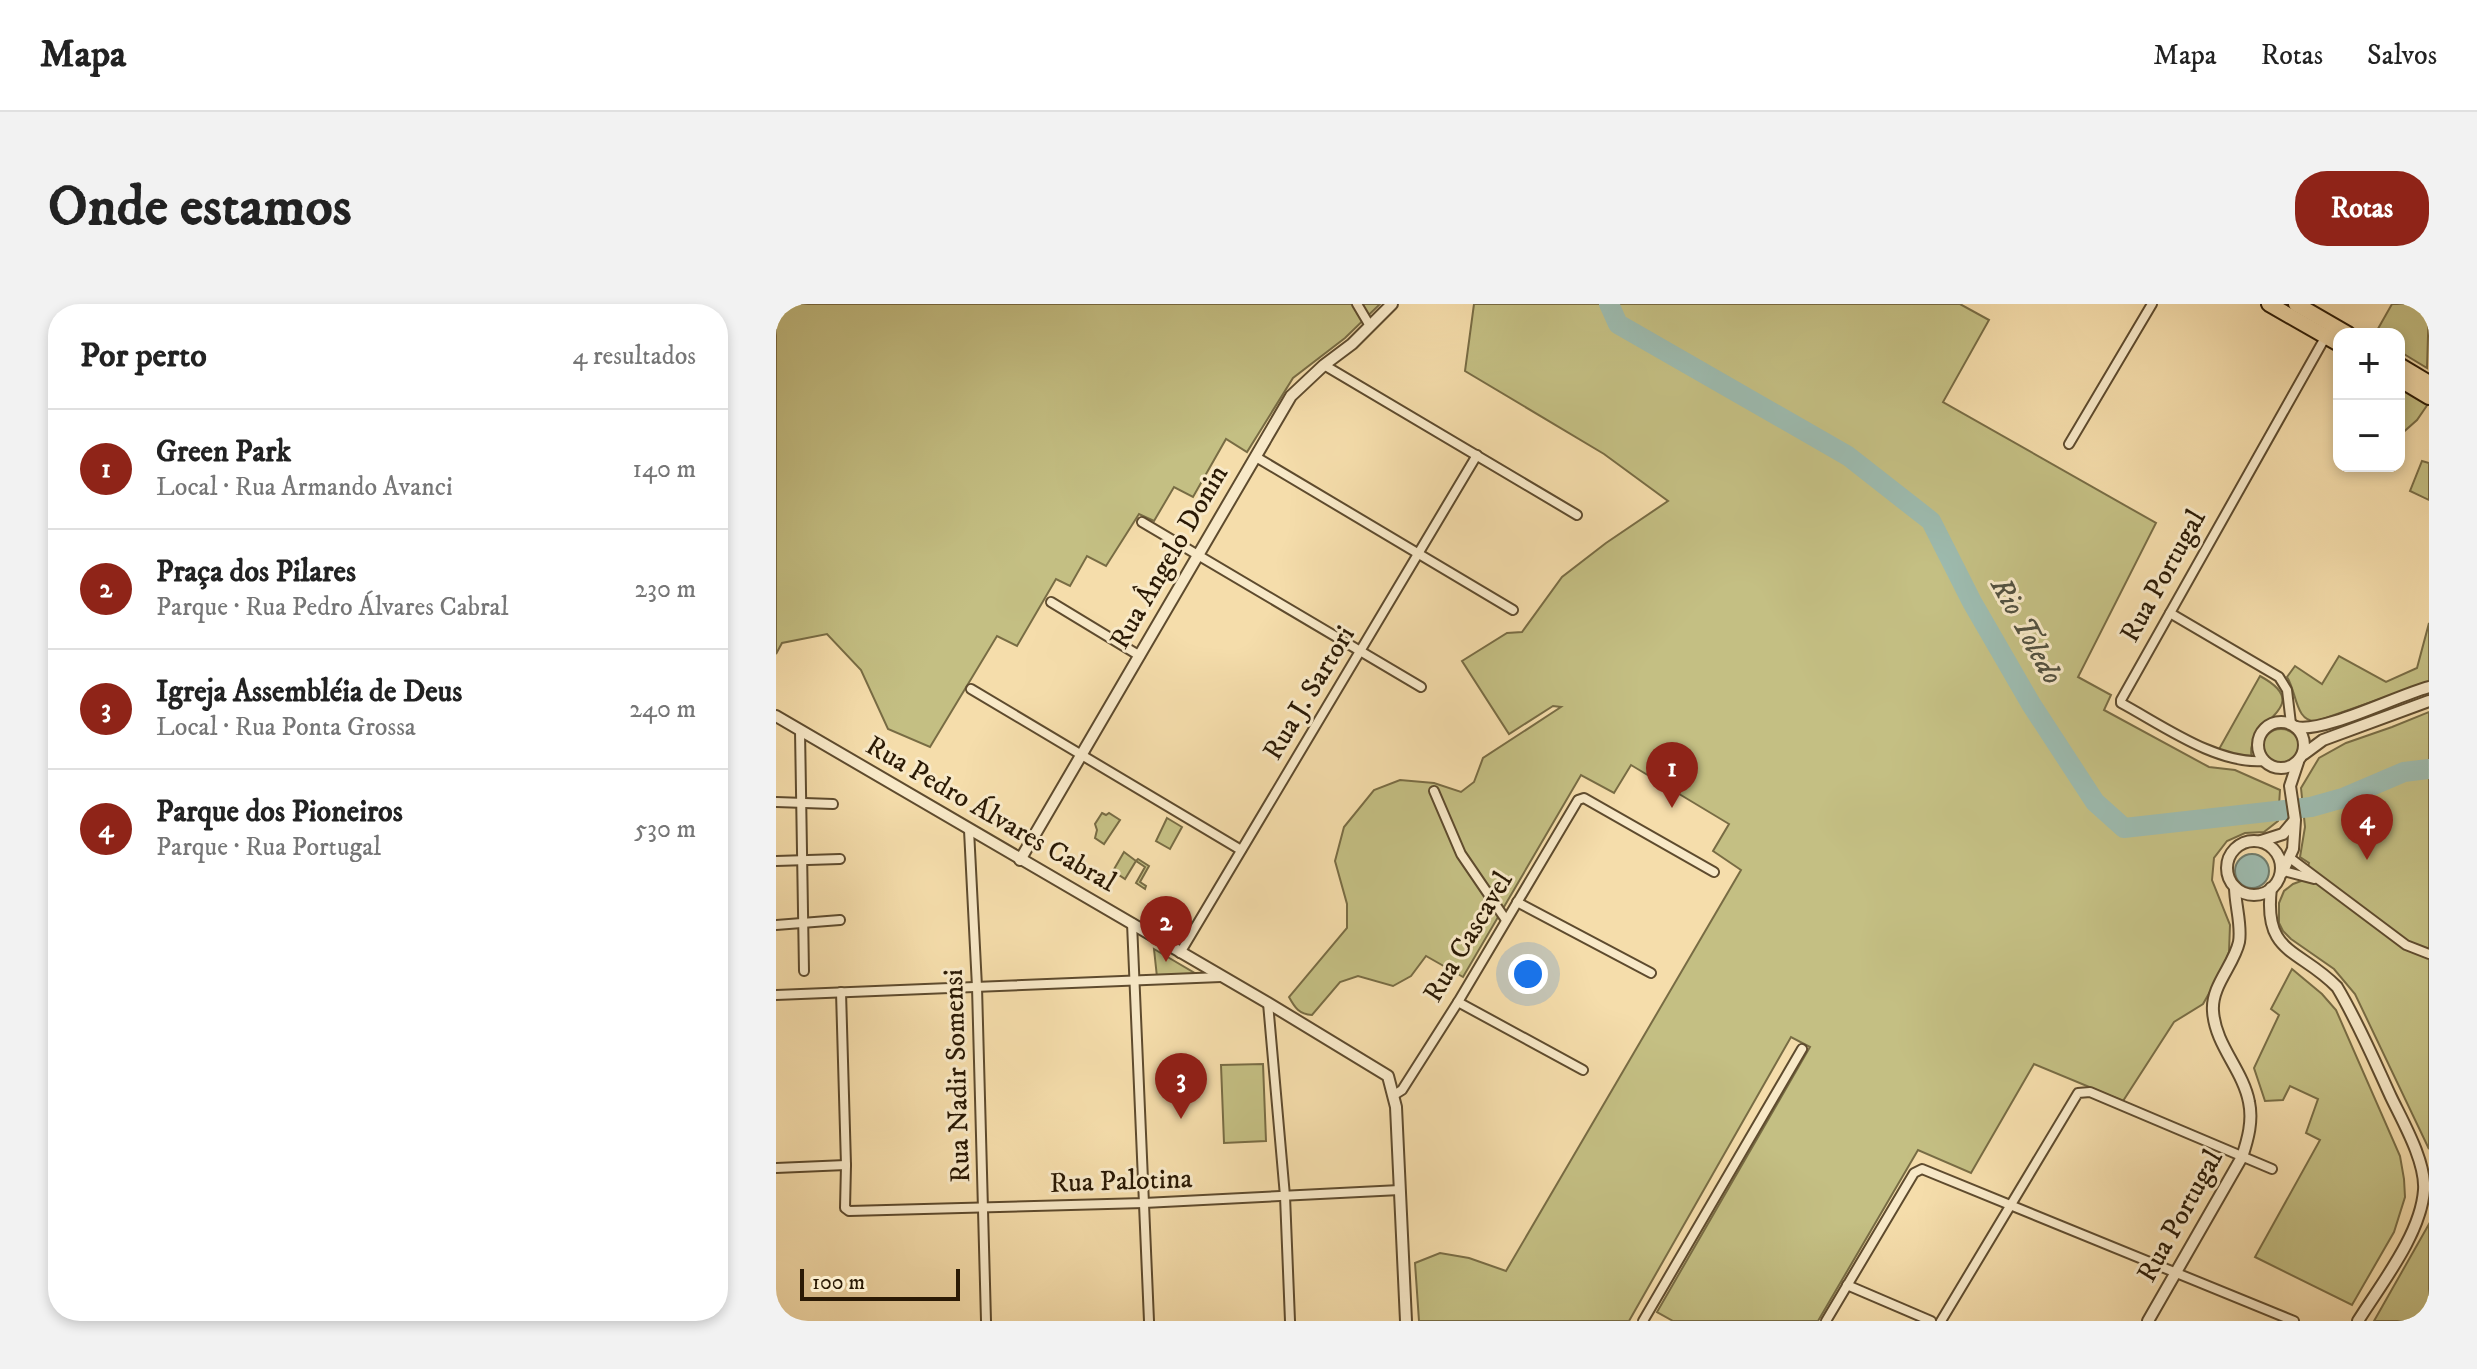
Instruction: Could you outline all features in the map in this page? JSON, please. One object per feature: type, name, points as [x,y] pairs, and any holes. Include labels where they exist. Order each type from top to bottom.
[{"type":"main road","points":[[2269,304],[2333,340]]},
{"type":"main road","points":[[2296,304],[2338,328]]},
{"type":"main road","points":[[2405,369],[2429,383]]},
{"type":"main road","points":[[2405,383],[2429,397]]},
{"type":"street","points":[[1357,304],[1370,326]]},
{"type":"street","name":"Rua Ângelo Donin","points":[[1020,860],[1291,396],[1352,344],[1392,304]]},
{"type":"street","points":[[2069,444],[2152,304]]},
{"type":"street","name":"Rua Portugal","points":[[2264,761],[2224,757],[2121,703],[2121,700],[2326,336]]},
{"type":"street","points":[[1324,365],[1577,515]]},
{"type":"street","name":"Rua J. Sartori","points":[[1180,953],[1477,455]]},
{"type":"street","points":[[1256,457],[1513,610]]},
{"type":"street","points":[[1142,522],[1421,687]]},
{"type":"street","points":[[1051,602],[1140,656]]},
{"type":"street","points":[[2170,613],[2279,677],[2287,690],[2293,726],[2304,740],[2290,786]]},
{"type":"street","points":[[2429,687],[2307,728],[2273,723],[2262,732],[2258,747],[2264,761],[2284,769],[2323,740],[2429,701]]},
{"type":"street","points":[[971,689],[1241,850]]},
{"type":"street","name":"Rua Pedro Álvares Cabral","points":[[776,716],[1388,1076],[1394,1095]]},
{"type":"street","points":[[800,731],[804,971]]},
{"type":"street","points":[[2277,768],[2290,786],[2295,818],[2290,858],[2271,888],[2257,894],[2235,887],[2227,872],[2230,855],[2242,844],[2283,834],[2295,818]]},
{"type":"street","points":[[1434,791],[1461,854],[1506,920]]},
{"type":"street","name":"Rua Cascavel","points":[[1394,1095],[1402,1090],[1458,1002],[1578,800],[1584,798],[1714,872]]},
{"type":"street","points":[[776,802],[833,804]]},
{"type":"street","name":"Rua Nadir Somensi","points":[[969,830],[977,987],[986,1321]]},
{"type":"street","points":[[2259,842],[2266,844],[2277,855],[2282,874]]},
{"type":"street","points":[[2290,858],[2406,945],[2429,954]]},
{"type":"street","points":[[776,861],[840,859]]},
{"type":"street","points":[[2282,874],[2317,880]]},
{"type":"street","name":"Rua Portugal","points":[[2148,1321],[2242,1157],[2249,1135],[2249,1100],[2220,1039],[2212,1008],[2222,978],[2236,953],[2240,934],[2235,887]]},
{"type":"street","points":[[2271,888],[2270,921],[2275,935],[2287,949],[2322,972],[2337,987],[2407,1131],[2421,1169],[2424,1188],[2410,1235],[2358,1321]]},
{"type":"street","points":[[1517,902],[1651,973]]},
{"type":"street","points":[[776,925],[840,920]]},
{"type":"street","points":[[1132,923],[1149,1321]]},
{"type":"street","points":[[776,995],[1222,976]]},
{"type":"street","points":[[776,1168],[846,1165],[841,992]]},
{"type":"street","points":[[1458,1002],[1583,1070]]},
{"type":"street","points":[[1268,1003],[1285,1196],[1290,1321]]},
{"type":"street","points":[[1643,1321],[1802,1049]]},
{"type":"street","points":[[1941,1321],[2078,1093],[2090,1092],[2272,1169]]},
{"type":"street","points":[[1394,1095],[1406,1321]]},
{"type":"street","name":"Rua Palotina","points":[[846,1165],[845,1208],[853,1211],[1144,1203],[1400,1190]]},
{"type":"street","points":[[1826,1321],[1914,1173],[1922,1169],[2294,1321]]},
{"type":"street","points":[[1847,1285],[1931,1321]]},
{"type":"shaded area","points":[[776,304],[1380,304],[1345,338],[1293,378],[1247,452],[1226,439],[1193,497],[1174,487],[1154,521],[1139,514],[1106,566],[1087,556],[1070,586],[1056,579],[1017,646],[997,636],[930,747],[888,729],[861,670],[827,634],[782,643],[776,654]]},
{"type":"shaded area","points":[[1474,304],[1960,304],[1989,320],[1943,402],[2156,523],[2078,677],[2111,695],[2104,710],[2209,767],[2235,770],[2280,790],[2278,821],[2264,832],[2245,833],[2227,841],[2214,858],[2212,880],[2230,925],[2229,952],[2220,974],[2203,1004],[2174,1022],[2123,1101],[2034,1064],[1971,1173],[1918,1150],[1818,1321],[1673,1321],[1657,1312],[1810,1047],[1791,1037],[1629,1321],[1419,1321],[1415,1263],[1440,1253],[1469,1258],[1506,1271],[1741,870],[1713,851],[1729,824],[1631,765],[1614,793],[1581,775],[1463,977],[1426,956],[1411,976],[1393,986],[1358,976],[1340,982],[1312,1015],[1298,1010],[1289,997],[1347,928],[1347,904],[1335,861],[1344,827],[1374,790],[1400,780],[1434,783],[1461,792],[1474,782],[1483,758],[1561,707],[1553,706],[1509,734],[1462,661],[1507,633],[1522,632],[1562,577],[1668,501],[1604,454],[1465,371]]},
{"type":"shaded area","points":[[2392,304],[2429,304],[2427,368],[2405,355],[2405,328],[2378,328]]},
{"type":"shaded area","points":[[2405,391],[2428,404],[2405,431]]},
{"type":"shaded area","points":[[2422,461],[2429,463],[2429,500],[2410,491]]},
{"type":"shaded area","points":[[2429,623],[2429,682],[2317,721],[2304,717],[2300,712],[2287,677],[2295,666],[2322,684],[2339,656],[2386,682],[2417,668]]},
{"type":"shaded area","points":[[2260,676],[2276,687],[2282,697],[2281,706],[2257,734],[2252,745],[2252,758],[2218,751]]},
{"type":"shaded area","points":[[2429,712],[2429,1149],[2355,994],[2334,969],[2283,931],[2279,923],[2279,903],[2284,891],[2304,880],[2309,863],[2300,857],[2305,827],[2301,788],[2319,758],[2346,743]]},
{"type":"shaded area","points":[[2281,729],[2294,735],[2300,748],[2294,761],[2281,767],[2268,761],[2262,748],[2268,735]]},
{"type":"shaded area","points":[[1102,813],[1109,813],[1120,820],[1104,844],[1095,838],[1095,824]]},
{"type":"shaded area","points":[[1167,818],[1182,827],[1170,849],[1156,841]]},
{"type":"shaded area","points":[[1124,852],[1136,861],[1125,879],[1113,871]]},
{"type":"shaded area","points":[[2252,854],[2264,859],[2269,871],[2264,883],[2252,888],[2240,883],[2235,871],[2240,859]]},
{"type":"shaded area","points":[[1138,859],[1149,866],[1140,882],[1146,886],[1145,889],[1136,883],[1145,867],[1136,861]]},
{"type":"shaded area","points":[[1154,949],[1198,975],[1157,977]]},
{"type":"shaded area","points":[[2292,969],[2336,1010],[2400,1156],[2405,1197],[2394,1232],[2352,1305],[2255,1257],[2320,1140],[2306,1133],[2318,1099],[2290,1086],[2283,1100],[2265,1101],[2254,1068],[2279,1015],[2271,1009]]},
{"type":"shaded area","points":[[1263,1064],[1266,1141],[1224,1143],[1221,1065]]},
{"type":"shaded area","points":[[2429,1224],[2429,1321],[2374,1321]]},
{"type":"waterway","name":"Rio Toledo","points":[[1609,304],[1618,324],[1848,456],[1931,521],[1972,602],[2031,704],[2095,802],[2124,828],[2311,807],[2343,798],[2404,772],[2429,769]]},
{"type":"place","name":"Green Park","points":[[1672,808]]},
{"type":"place","name":"Parque dos Pioneiros","points":[[2367,860]]},
{"type":"place","name":"Praça dos Pilares","points":[[1166,962]]},
{"type":"place","name":"Igreja Assembléia de Deus","points":[[1181,1119]]}]
